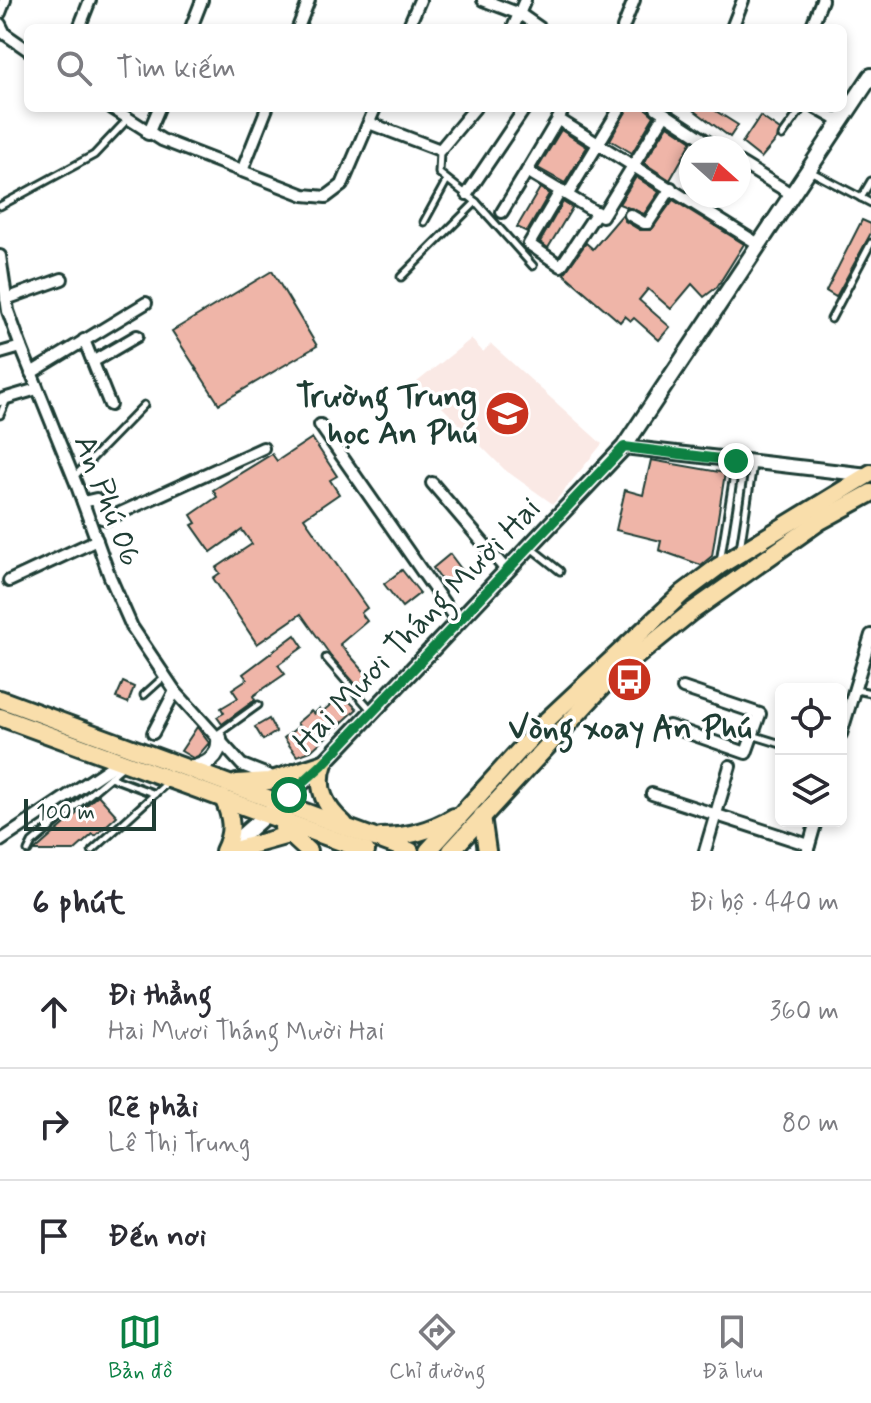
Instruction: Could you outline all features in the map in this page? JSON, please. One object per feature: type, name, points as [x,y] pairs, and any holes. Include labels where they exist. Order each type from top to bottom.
[{"type":"main road","name":"Hai Mươi Tháng Mười Hai","points":[[227,851],[324,763],[624,447],[869,82]]},
{"type":"main road","points":[[451,851],[476,812],[546,721],[683,593],[719,566],[870,475]]},
{"type":"main road","points":[[428,851],[476,812],[611,677],[704,603],[820,521],[871,493]]},
{"type":"main road","points":[[0,699],[189,769],[224,790],[282,777],[324,763]]},
{"type":"main road","points":[[0,717],[171,780],[224,790],[273,808],[351,829]]},
{"type":"main road","points":[[189,769],[209,761],[220,744],[217,737]]},
{"type":"main road","points":[[324,763],[320,781],[322,794],[334,814],[369,844]]},
{"type":"main road","points":[[224,790],[232,830],[227,851],[288,833],[311,830]]},
{"type":"main road","points":[[273,808],[311,830],[410,851]]},
{"type":"main road","points":[[273,808],[288,833],[308,851]]},
{"type":"main road","points":[[369,844],[423,832],[476,812]]},
{"type":"main road","points":[[476,812],[487,851]]},
{"type":"street","points":[[0,13],[5,0]]},
{"type":"street","points":[[81,24],[90,0]]},
{"type":"street","points":[[193,24],[202,0]]},
{"type":"street","points":[[300,24],[309,0]]},
{"type":"street","points":[[410,24],[420,0]]},
{"type":"street","points":[[483,0],[520,14],[534,24]]},
{"type":"street","points":[[515,24],[525,0]]},
{"type":"street","points":[[625,24],[634,0]]},
{"type":"street","points":[[734,24],[743,0]]},
{"type":"street","points":[[813,24],[822,0]]},
{"type":"street","points":[[2,34],[24,48]]},
{"type":"street","points":[[117,112],[148,134],[304,195],[326,197],[342,185],[373,112]]},
{"type":"street","points":[[148,134],[157,112]]},
{"type":"street","points":[[242,171],[265,112]]},
{"type":"street","points":[[369,123],[440,150],[472,112]]},
{"type":"street","points":[[467,194],[522,112]]},
{"type":"street","points":[[502,212],[562,112]]},
{"type":"street","points":[[597,212],[561,266],[529,244],[618,112]]},
{"type":"street","points":[[527,171],[602,216],[634,165],[660,112]]},
{"type":"street","points":[[663,112],[699,136]]},
{"type":"street","points":[[823,112],[841,122]]},
{"type":"street","points":[[558,119],[760,245]]},
{"type":"street","points":[[751,169],[793,195]]},
{"type":"street","points":[[630,215],[648,223],[671,188]]},
{"type":"street","name":"An Phú 06","points":[[0,256],[6,299],[4,313],[21,347],[132,627],[175,691],[247,768],[264,775],[282,777]]},
{"type":"street","points":[[6,299],[62,279]]},
{"type":"street","points":[[31,373],[146,303]]},
{"type":"street","points":[[94,361],[137,336]]},
{"type":"street","points":[[84,340],[110,405]]},
{"type":"street","points":[[0,353],[21,347]]},
{"type":"street","points":[[4,399],[37,389]]},
{"type":"street","points":[[320,425],[458,623]]},
{"type":"street","points":[[624,447],[870,475]]},
{"type":"street","points":[[83,502],[96,499],[102,518],[107,519],[263,448]]},
{"type":"street","points":[[432,483],[507,571]]},
{"type":"street","points":[[9,581],[97,540]]},
{"type":"street","points":[[847,715],[871,635]]},
{"type":"street","points":[[669,726],[746,753],[760,714],[683,688]]},
{"type":"street","points":[[153,733],[175,691]]},
{"type":"street","points":[[0,841],[123,762]]},
{"type":"street","points":[[705,851],[730,766]]},
{"type":"street","points":[[652,794],[808,848],[814,827]]},
{"type":"lane","points":[[782,136],[799,112]]},
{"type":"lane","points":[[0,206],[94,155],[127,119]]},
{"type":"lane","points":[[440,150],[439,173],[476,202],[533,266]]},
{"type":"lane","points":[[809,170],[871,203]]},
{"type":"lane","points":[[424,222],[447,180]]},
{"type":"lane","points":[[861,198],[871,181]]},
{"type":"lane","points":[[401,277],[476,202]]},
{"type":"lane","points":[[831,319],[871,243]]},
{"type":"lane","points":[[0,415],[4,399]]},
{"type":"lane","points":[[73,478],[144,405]]},
{"type":"lane","points":[[719,566],[736,461]]},
{"type":"lane","points":[[739,554],[753,463]]},
{"type":"lane","points":[[530,547],[560,571]]},
{"type":"lane","points":[[326,658],[372,711]]},
{"type":"lane","points":[[144,695],[165,676]]},
{"type":"lane","points":[[855,689],[871,693]]},
{"type":"lane","points":[[217,737],[258,705]]},
{"type":"lane","points":[[752,735],[775,742]]},
{"type":"lane","points":[[28,851],[32,843],[110,777],[123,762]]},
{"type":"lane","points":[[110,777],[155,794]]},
{"type":"lane","points":[[92,851],[171,780]]},
{"type":"shaded area","name":"Trường Trung học An Phú","points":[[471,339],[483,352],[491,344],[602,444],[553,504],[505,470],[417,382]]},
{"type":"building","points":[[626,112],[650,112],[654,116],[632,153],[610,140]]},
{"type":"building","points":[[696,112],[717,112],[738,125],[729,136]]},
{"type":"building","points":[[760,116],[780,130],[777,139],[761,158],[751,150],[751,136],[747,136]]},
{"type":"building","points":[[668,125],[684,136],[679,136],[679,164],[670,180],[644,163]]},
{"type":"building","points":[[561,130],[587,147],[565,183],[538,168]]},
{"type":"building","points":[[636,177],[659,192],[644,214],[619,204]]},
{"type":"building","points":[[540,188],[549,194],[527,232],[517,227]]},
{"type":"building","points":[[673,200],[679,204],[679,208],[686,208],[744,244],[717,287],[704,297],[692,284],[671,309],[648,289],[639,300],[670,327],[659,340],[634,318],[631,321],[625,316],[620,322],[564,274],[586,243],[593,249],[622,215],[625,221],[640,230],[651,230]]},
{"type":"building","points":[[563,202],[572,208],[548,248],[540,242]]},
{"type":"building","points":[[862,220],[871,224],[871,233],[836,297],[826,291]]},
{"type":"building","points":[[272,271],[317,346],[219,404],[172,331]]},
{"type":"building","points":[[312,438],[337,476],[330,480],[339,494],[304,518],[367,608],[361,613],[367,621],[340,644],[369,677],[358,687],[301,614],[257,644],[213,578],[220,573],[216,568],[252,544],[242,530],[211,552],[192,525],[196,523],[191,515],[217,497],[213,490],[272,454],[277,461]]},
{"type":"building","points":[[651,460],[725,473],[712,556],[701,565],[659,550],[661,541],[616,530],[625,490],[643,495]]},
{"type":"building","points":[[450,554],[462,570],[444,584],[433,568]]},
{"type":"building","points":[[402,570],[420,593],[402,607],[384,584]]},
{"type":"building","points":[[295,635],[303,647],[278,665],[285,674],[253,696],[255,700],[222,724],[217,717],[224,713],[221,708],[238,698],[232,689],[247,679],[243,674]]},
{"type":"building","points":[[123,682],[134,687],[128,703],[116,698]]},
{"type":"building","points":[[347,699],[357,709],[311,751],[297,756],[284,738],[299,726],[297,723],[311,711],[314,714],[319,709],[322,712],[334,702],[339,707]]},
{"type":"building","points":[[269,719],[276,732],[263,740],[255,727]]},
{"type":"building","points":[[197,727],[209,743],[193,758],[181,751]]},
{"type":"building","points":[[98,795],[117,816],[95,836],[93,834],[74,851],[34,851]]},
{"type":"place","name":"Trường Trung học An Phú","points":[[508,413]]},
{"type":"place","name":"Vòng xoay An Phú","points":[[630,680]]},
{"type":"route","points":[[289,795],[322,765],[624,447],[736,461]]}]
